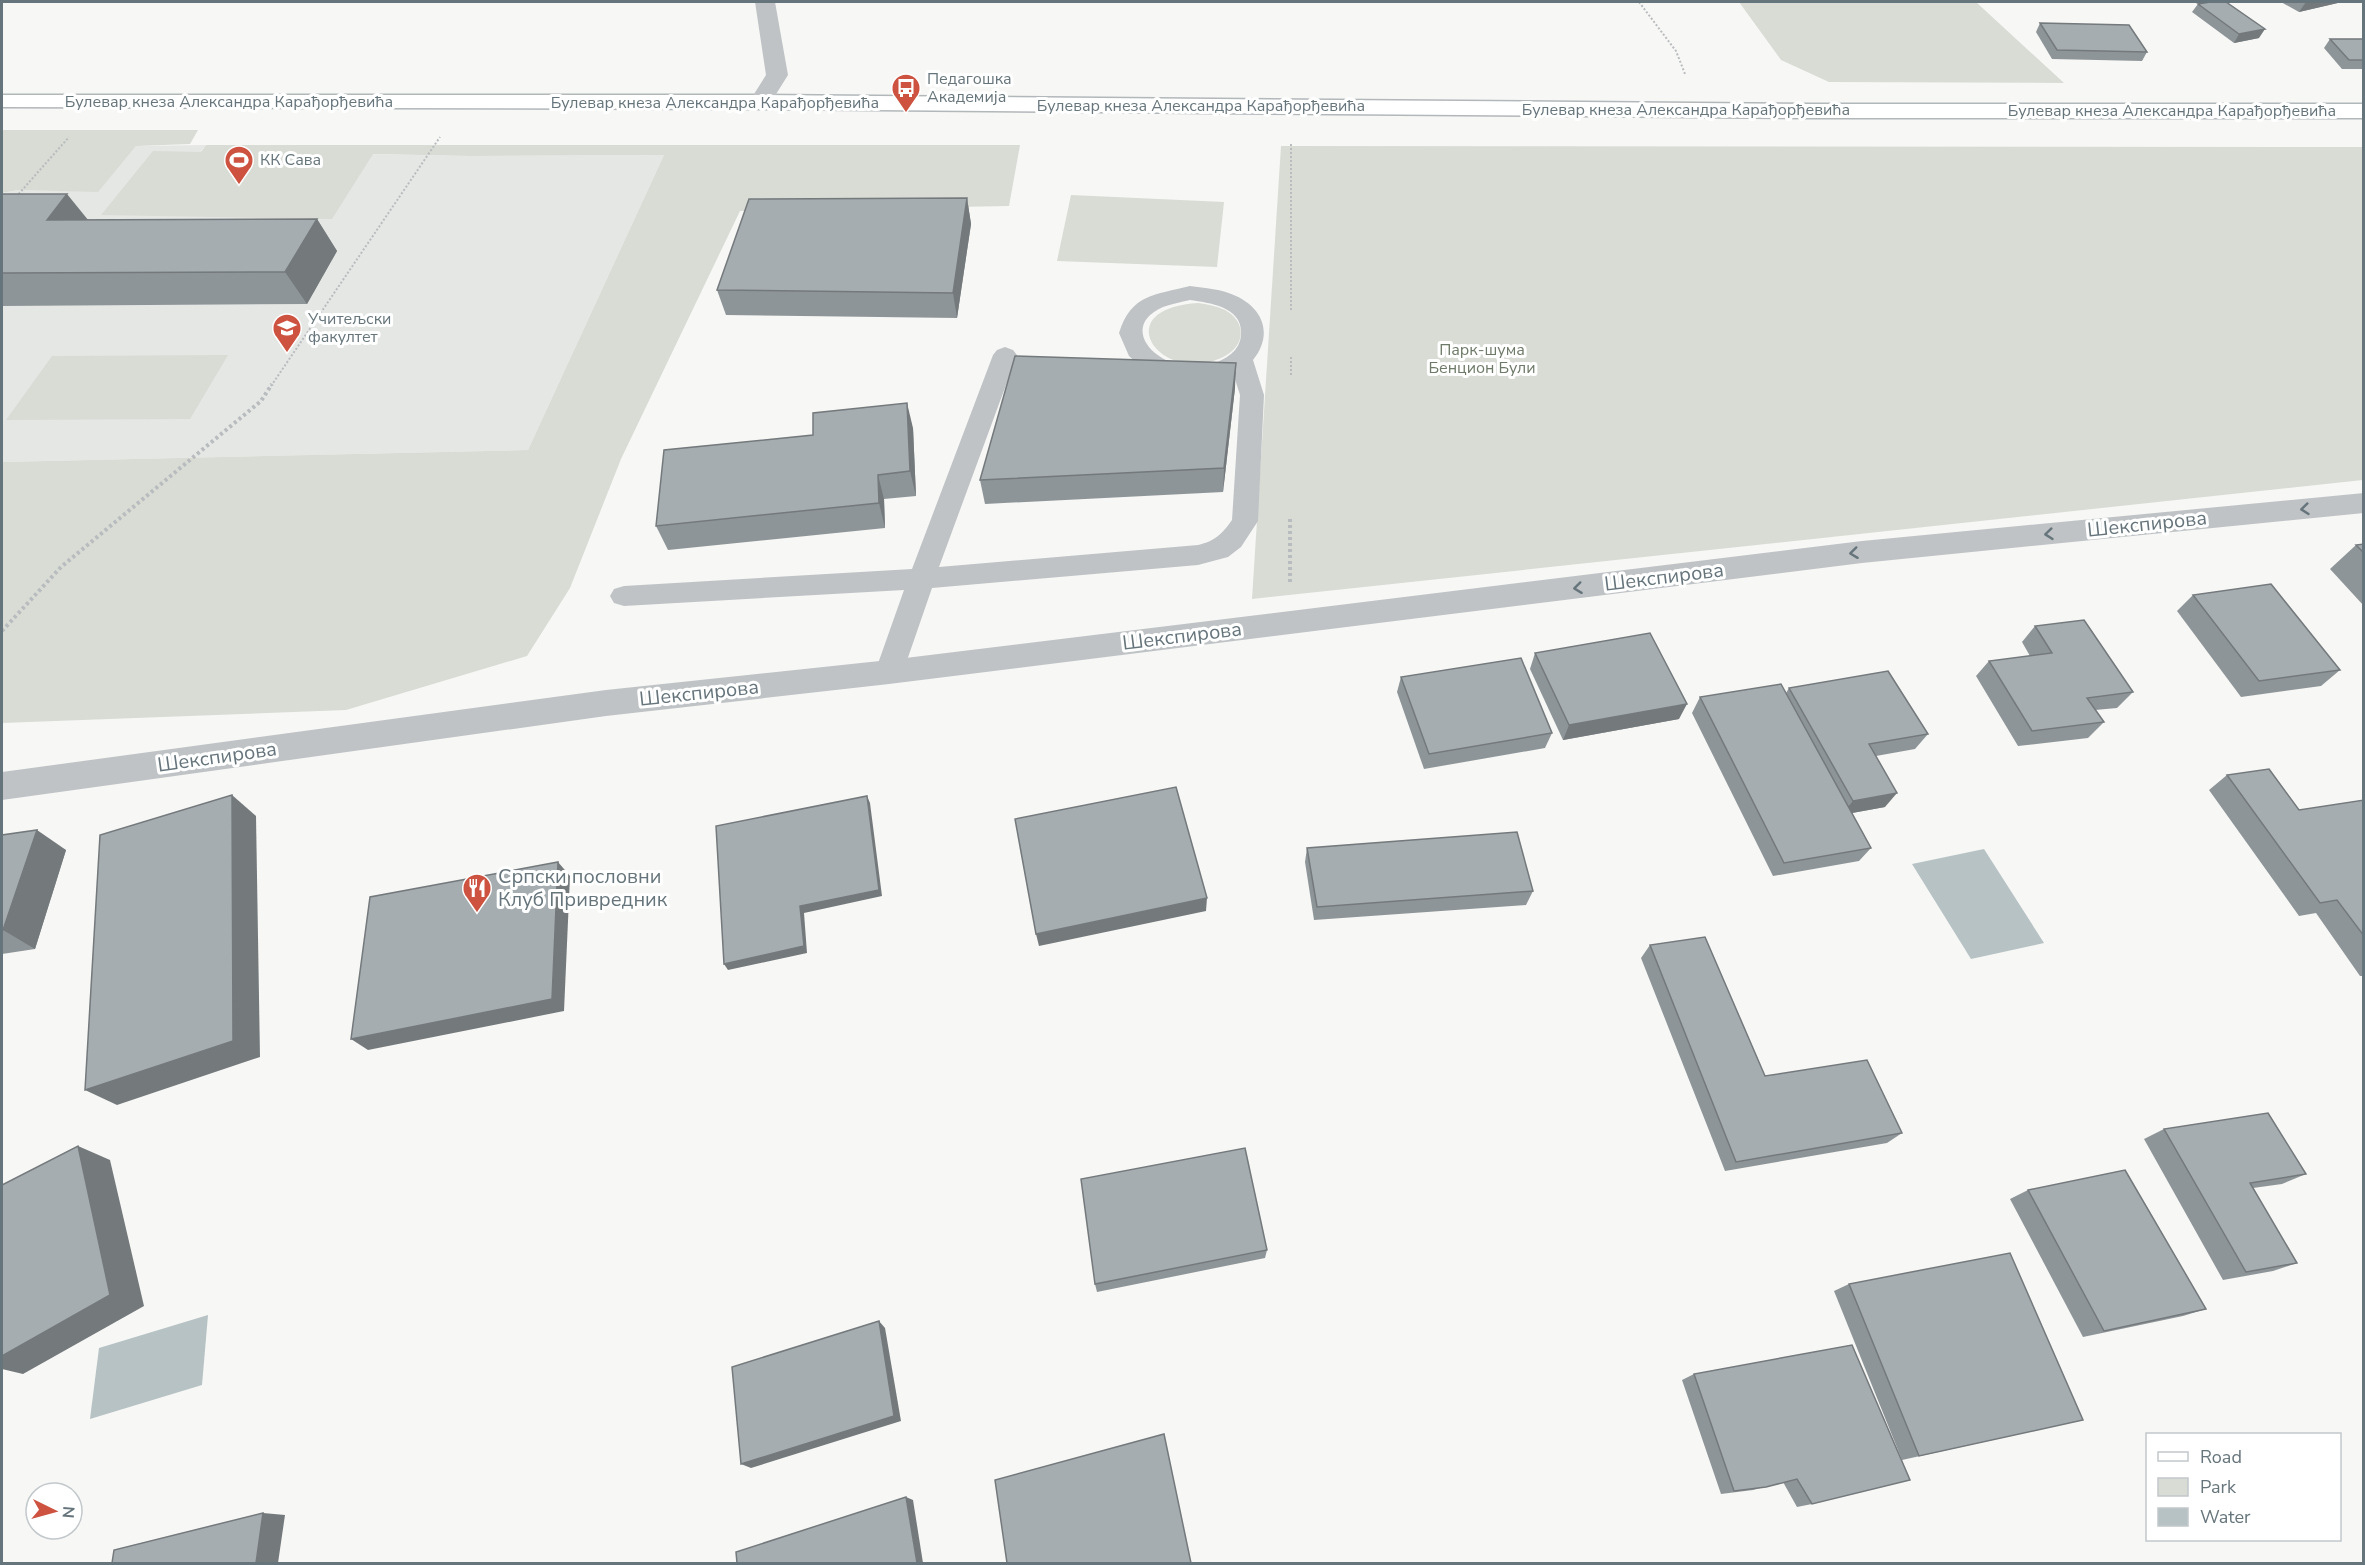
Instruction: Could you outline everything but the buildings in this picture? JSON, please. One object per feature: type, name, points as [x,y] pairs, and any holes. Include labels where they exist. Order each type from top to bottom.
[{"type":"main road","name":"Булевар кнеза Александра Карађорђевића","points":[[2,102],[760,102],[1700,111],[2364,111]]},
{"type":"street","points":[[760,102],[777,75],[765,2]]},
{"type":"street","name":"Шекспирова","points":[[2,786],[594,705],[889,672],[1862,552],[2364,503]]},
{"type":"lane","points":[[1190,293],[1210,295],[1228,301],[1242,310],[1251,322],[1254,335],[1251,348],[1241,360],[1205,374],[1184,374],[1164,370],[1147,362],[1135,351],[1130,337],[1132,324],[1140,312],[1153,302],[1190,293]]},
{"type":"lane","points":[[889,672],[1005,355]]},
{"type":"lane","points":[[624,596],[922,579],[1198,555],[1219,550],[1232,540],[1245,521],[1252,395],[1241,360]]},
{"type":"path","points":[[1639,2],[1676,51],[1700,111]]},
{"type":"path","points":[[2,632],[61,567],[261,401],[442,134]]},
{"type":"path","points":[[9,205],[67,139]]},
{"type":"shaded area","name":"Учитељски факултет","points":[[206,145],[201,151],[471,156],[664,155],[528,450],[2,462],[2,193],[18,190],[98,191],[136,146]]},
{"type":"green space","points":[[1739,2],[1976,2],[2064,83],[1829,82],[1781,60]]},
{"type":"green space","points":[[2,130],[198,130],[190,144],[136,146],[98,192],[18,190],[2,193]]},
{"type":"green space","points":[[206,145],[1020,145],[1009,206],[740,211],[621,459],[570,588],[527,656],[346,710],[2,723],[2,462],[528,450],[664,155],[373,154],[332,219],[101,215],[153,151],[201,152]]},
{"type":"green space","name":"Парк-шума Бенцион Були","points":[[1281,146],[2363,147],[2363,480],[1252,599]]},
{"type":"green space","points":[[1071,195],[1224,202],[1217,267],[1057,261]]},
{"type":"green space","points":[[1198,303],[1225,310],[1237,320],[1241,333],[1237,346],[1225,356],[1202,363],[1181,362],[1164,355],[1153,344],[1149,331],[1154,318],[1170,308]]},
{"type":"green space","points":[[228,355],[190,419],[6,420],[52,356]]},
{"type":"water","points":[[1984,849],[2044,943],[1971,959],[1912,864]]},
{"type":"water","points":[[208,1315],[202,1385],[90,1419],[99,1348]]},
{"type":"place","name":"Педагошка Академија","points":[[906,114]]},
{"type":"place","name":"КК Сава","points":[[239,186]]},
{"type":"place","name":"Учитељски факултет","points":[[287,354]]},
{"type":"place","name":"Српски пословни Клуб Привредник","points":[[477,914]]}]
